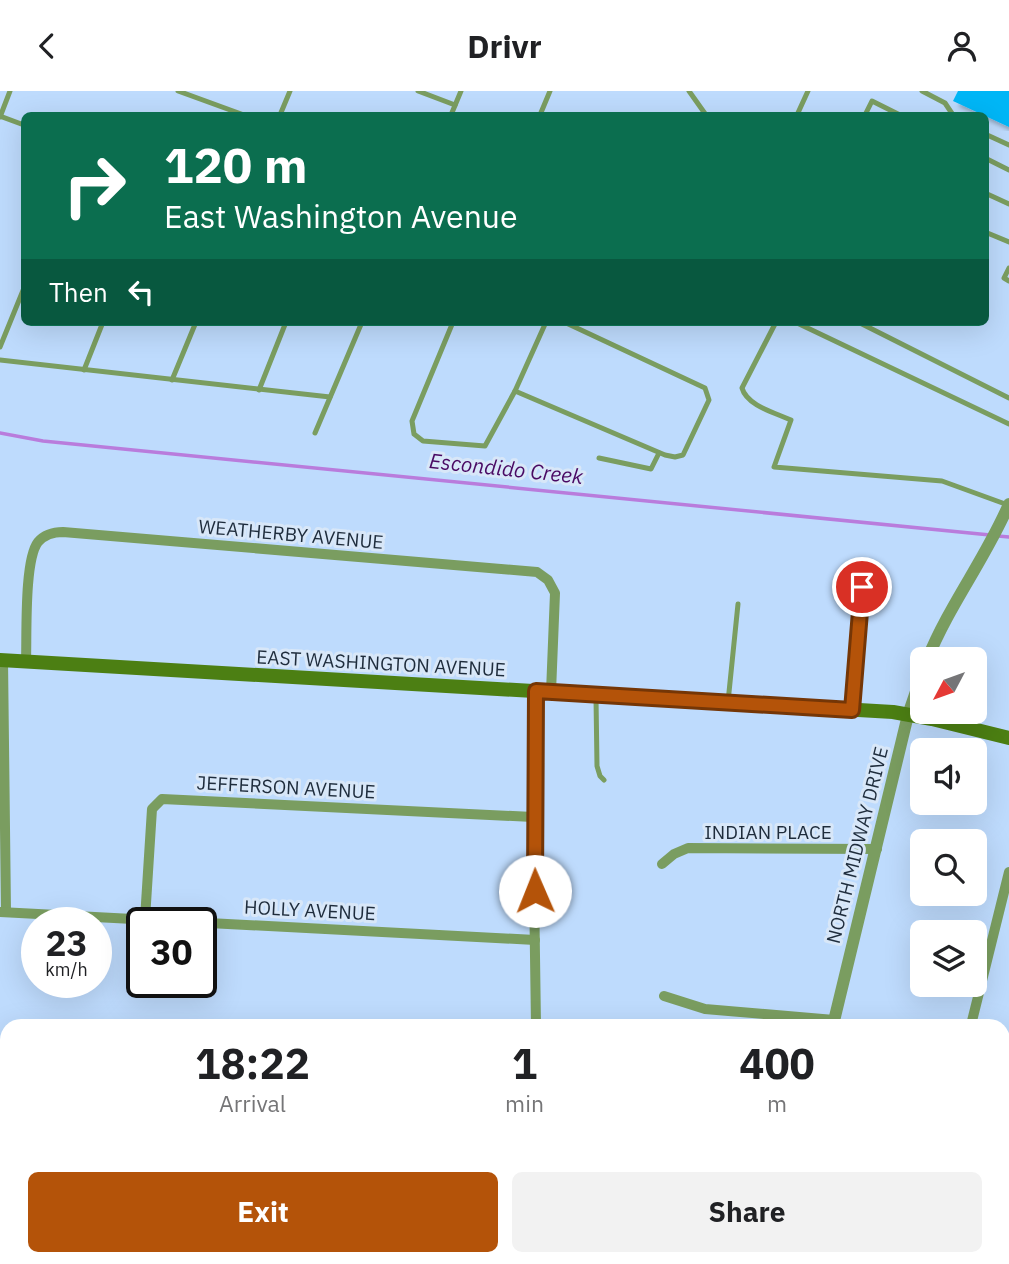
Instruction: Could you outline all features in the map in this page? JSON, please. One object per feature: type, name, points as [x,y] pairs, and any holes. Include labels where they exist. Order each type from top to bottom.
[{"type":"main road","name":"EAST WASHINGTON AVENUE","points":[[2,660],[852,710],[908,715],[1009,739]]},
{"type":"street","points":[[932,647],[939,630],[1009,505]]},
{"type":"street","name":"WEATHERBY AVENUE","points":[[26,661],[27,601],[34,549],[40,539],[52,531],[537,572],[548,580],[555,593],[551,692]]},
{"type":"street","points":[[852,710],[862,587]]},
{"type":"street","points":[[2,660],[3,912]]},
{"type":"street","points":[[536,691],[533,817],[536,1019]]},
{"type":"street","name":"NORTH MIDWAY DRIVE","points":[[834,1019],[910,709]]},
{"type":"street","name":"JEFFERSON AVENUE","points":[[146,907],[152,809],[162,799],[533,817]]},
{"type":"street","name":"INDIAN PLACE","points":[[662,864],[674,854],[688,848],[877,849]]},
{"type":"street","points":[[972,1019],[1009,872]]},
{"type":"street","name":"HOLLY AVENUE","points":[[3,912],[126,918]]},
{"type":"street","name":"HOLLY AVENUE","points":[[217,923],[535,940]]},
{"type":"street","points":[[664,996],[705,1009],[796,1019]]},
{"type":"lane","points":[[10,91],[0,117],[21,124]]},
{"type":"lane","points":[[178,91],[236,112]]},
{"type":"lane","points":[[281,112],[290,91]]},
{"type":"lane","points":[[418,91],[455,105]]},
{"type":"lane","points":[[452,112],[461,91]]},
{"type":"lane","points":[[541,112],[550,91]]},
{"type":"lane","points":[[689,91],[705,112]]},
{"type":"lane","points":[[798,112],[808,91]]},
{"type":"lane","points":[[922,91],[945,103],[951,112]]},
{"type":"lane","points":[[866,112],[872,101],[894,112]]},
{"type":"lane","points":[[989,136],[1009,145]]},
{"type":"lane","points":[[989,160],[1009,170]]},
{"type":"lane","points":[[989,195],[1009,204]]},
{"type":"lane","points":[[989,234],[1009,243]]},
{"type":"lane","points":[[1009,268],[1004,278],[1009,281]]},
{"type":"lane","points":[[0,347],[21,295]]},
{"type":"lane","points":[[83,370],[101,326]]},
{"type":"lane","points":[[172,380],[194,326]]},
{"type":"lane","points":[[259,390],[284,326]]},
{"type":"lane","points":[[315,433],[360,326]]},
{"type":"lane","points":[[451,326],[412,421],[414,435],[424,442],[485,446],[515,391],[544,326]]},
{"type":"lane","points":[[515,391],[659,453],[675,457],[683,454],[709,400],[705,388],[573,326]]},
{"type":"lane","points":[[774,326],[742,388],[744,395],[752,401],[791,420],[774,467],[943,481],[1009,505]]},
{"type":"lane","points":[[803,326],[1009,425]]},
{"type":"lane","points":[[866,326],[1009,398]]},
{"type":"lane","points":[[0,360],[330,397]]},
{"type":"lane","points":[[599,459],[650,468],[659,453]]},
{"type":"lane","points":[[837,586],[886,589]]},
{"type":"lane","points":[[728,702],[738,604]]},
{"type":"lane","points":[[596,695],[597,766],[604,779]]},
{"type":"building","points":[[958,91],[1009,91],[1009,127],[989,118],[989,112],[977,112],[953,101]]},
{"type":"waterway","name":"Escondido Creek","points":[[0,433],[43,441],[990,535]]},
{"type":"waterway","name":"Escondido Creek","points":[[998,536],[1009,537]]},
{"type":"route","points":[[535,891],[533,817],[536,691],[852,710],[862,587]]}]
